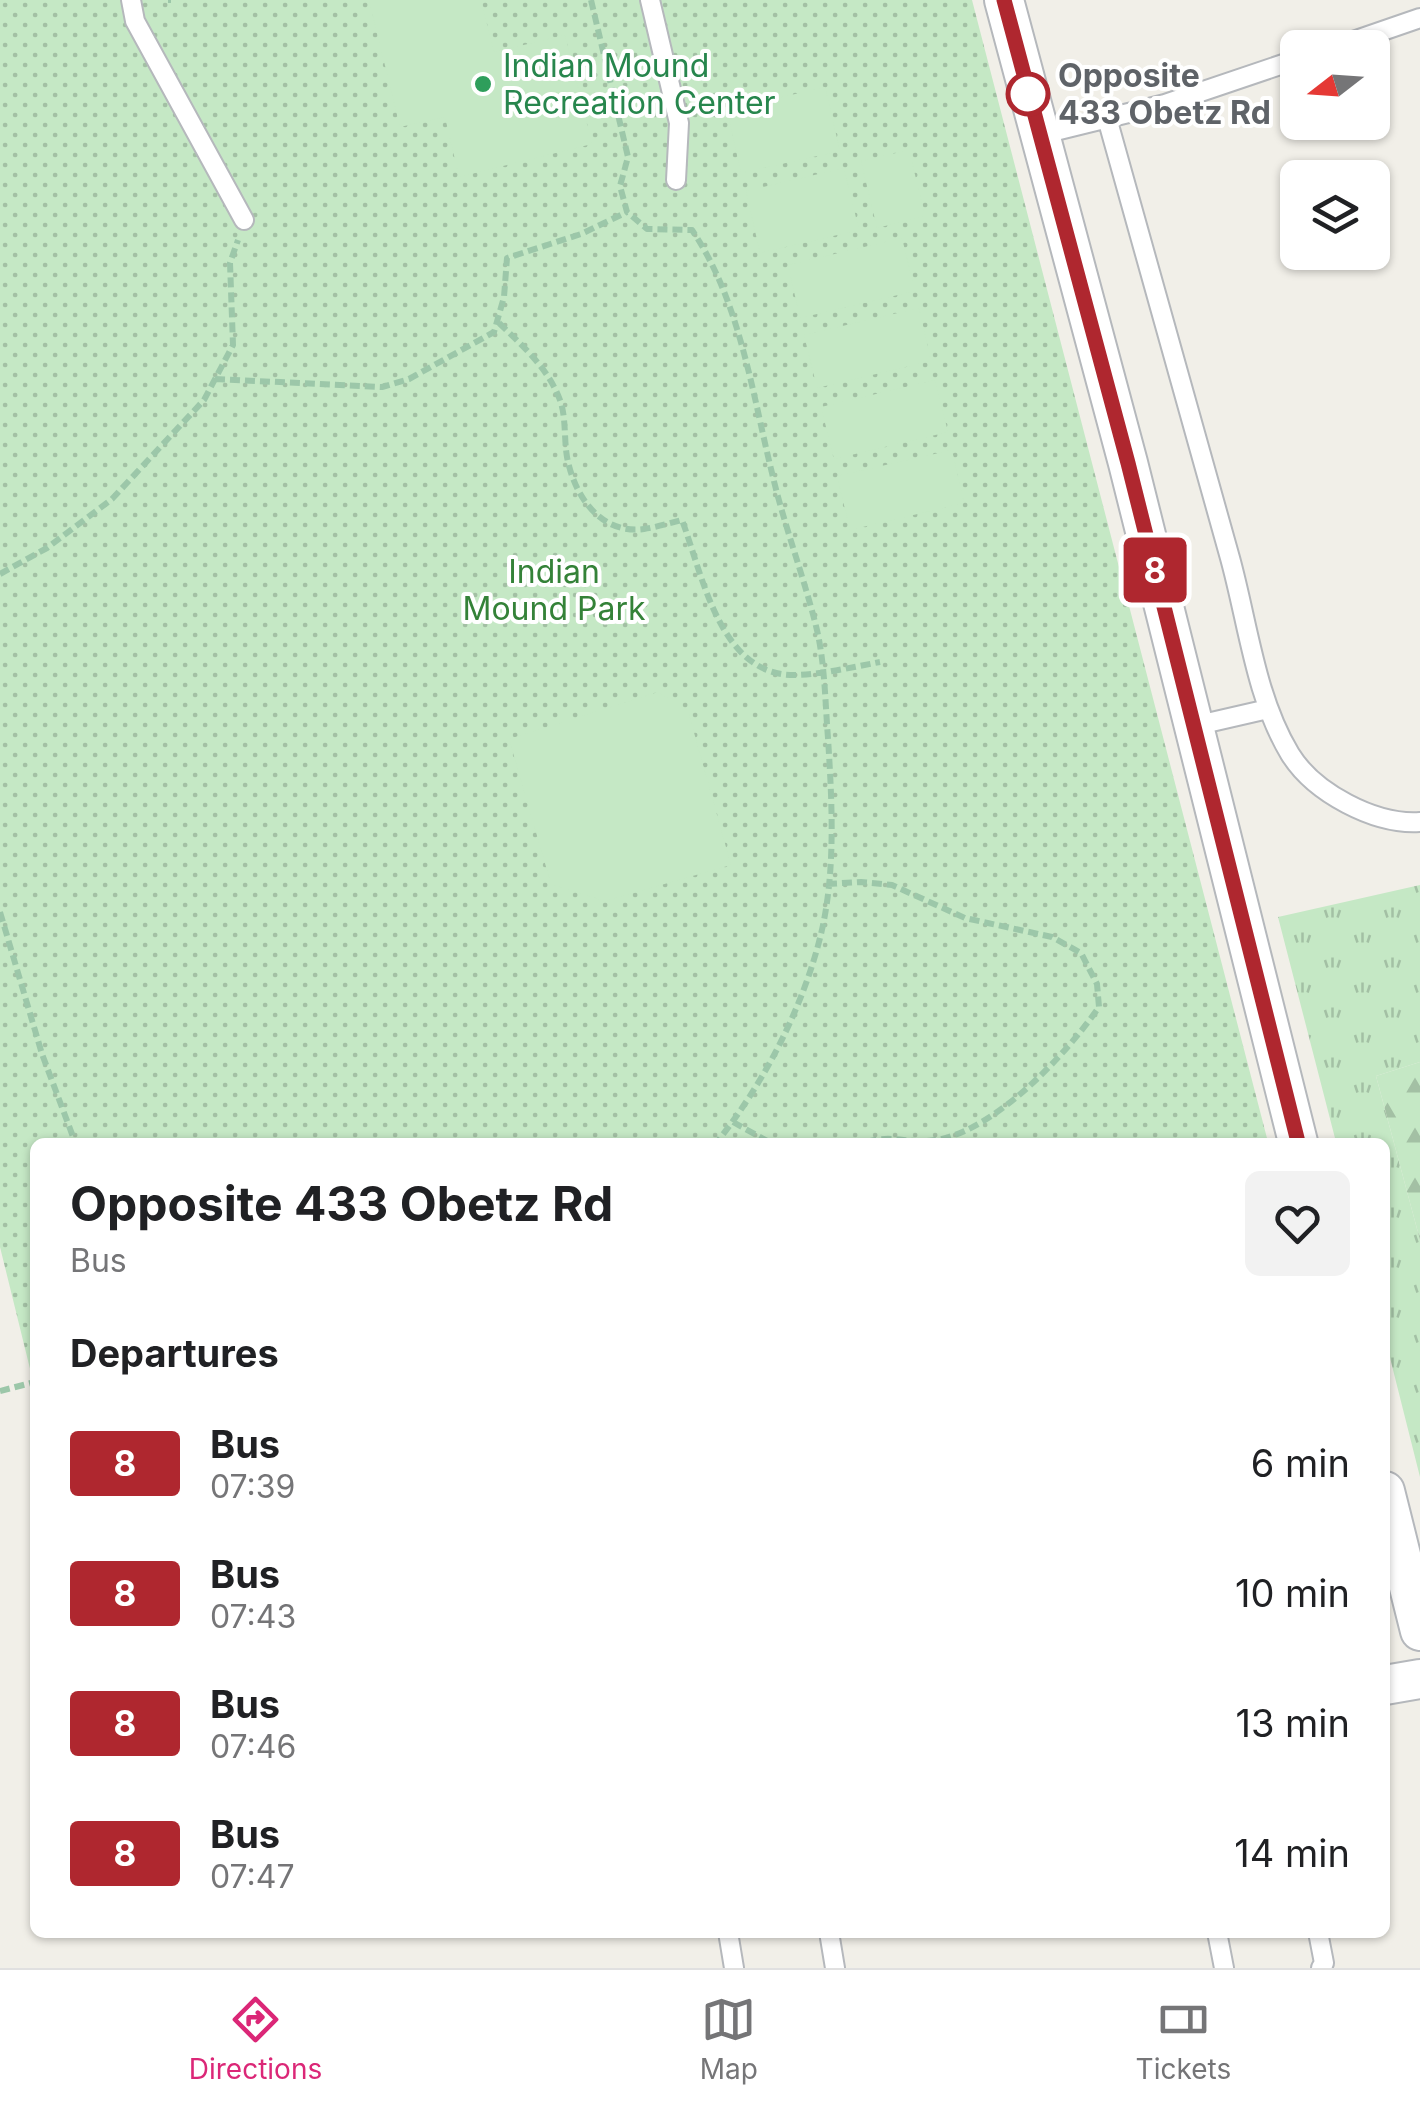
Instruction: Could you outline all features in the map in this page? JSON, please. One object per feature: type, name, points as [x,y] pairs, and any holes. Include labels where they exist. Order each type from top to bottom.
[{"type":"street","points":[[1004,0],[1128,463],[1297,1138]]},
{"type":"street","points":[[1390,1511],[1420,1631]]},
{"type":"street","points":[[1390,1684],[1420,1679]]},
{"type":"lane","points":[[131,0],[135,21],[244,220]]},
{"type":"lane","points":[[650,0],[679,123],[676,180]]},
{"type":"lane","points":[[1385,30],[1420,18]]},
{"type":"lane","points":[[1038,135],[1165,104],[1280,65]]},
{"type":"lane","points":[[1107,118],[1268,709],[1292,758],[1332,795],[1369,814],[1420,822]]},
{"type":"lane","points":[[1194,726],[1268,709]]},
{"type":"lane","points":[[729,1938],[734,1968]]},
{"type":"lane","points":[[830,1938],[835,1968]]},
{"type":"lane","points":[[1218,1938],[1224,1968]]},
{"type":"lane","points":[[1319,1938],[1324,1963],[1321,1968]]},
{"type":"path","points":[[591,0],[628,158],[620,186],[627,212],[647,228],[692,230],[706,250],[722,287],[816,628],[823,672],[832,803],[822,932],[802,995],[774,1053],[720,1138]]},
{"type":"path","points":[[216,379],[382,387],[426,370],[494,332],[499,323],[507,258],[580,234],[627,212]]},
{"type":"path","points":[[0,574],[47,548],[112,499],[204,400],[233,345],[230,263],[244,220]]},
{"type":"path","points":[[499,323],[550,379],[561,403],[572,479],[579,496],[593,512],[623,529],[682,520],[723,630],[747,660],[792,676],[880,662]]},
{"type":"path","points":[[827,884],[861,882],[892,886],[965,918],[1052,937],[1081,953],[1096,984],[1099,1008],[1054,1061],[975,1128],[939,1138]]},
{"type":"path","points":[[0,912],[42,1054],[74,1138]]},
{"type":"path","points":[[733,1122],[762,1138]]},
{"type":"path","points":[[0,1391],[30,1383]]},
{"type":"green space","name":"Indian Mound Park","points":[[0,0],[972,0],[1267,1138],[30,1138],[30,1369],[0,1247]]},
{"type":"green space","name":"Indian Mound Recreation Center","points":[[369,0],[481,0],[494,52],[565,35],[592,144],[459,177],[445,117],[400,127]]},
{"type":"green space","points":[[825,87],[840,151],[741,173],[727,110]]},
{"type":"green space","points":[[909,150],[925,216],[877,228],[861,161]]},
{"type":"green space","points":[[844,168],[859,230],[760,253],[746,191]]},
{"type":"green space","points":[[902,238],[915,291],[800,318],[788,265]]},
{"type":"green space","points":[[919,308],[931,361],[817,388],[804,335]]},
{"type":"green space","points":[[935,380],[948,432],[834,459],[821,407]]},
{"type":"green space","points":[[952,450],[964,503],[850,530],[837,476]]},
{"type":"green space","points":[[658,692],[688,711],[731,865],[605,901],[551,884],[509,739]]},
{"type":"green space","points":[[1420,885],[1420,1062],[1376,1076],[1420,1240],[1420,1477],[1390,1358],[1390,1138],[1335,1138],[1278,917]]},
{"type":"green space","points":[[1420,1062],[1420,1240],[1376,1076]]},
{"type":"bus line","name":"8","points":[[1004,0],[1128,463],[1297,1138]]},
{"type":"place","name":"Indian Mound Recreation Center","points":[[483,84]]},
{"type":"place","name":"Opposite 433 Obetz Rd","points":[[1028,94]]}]
